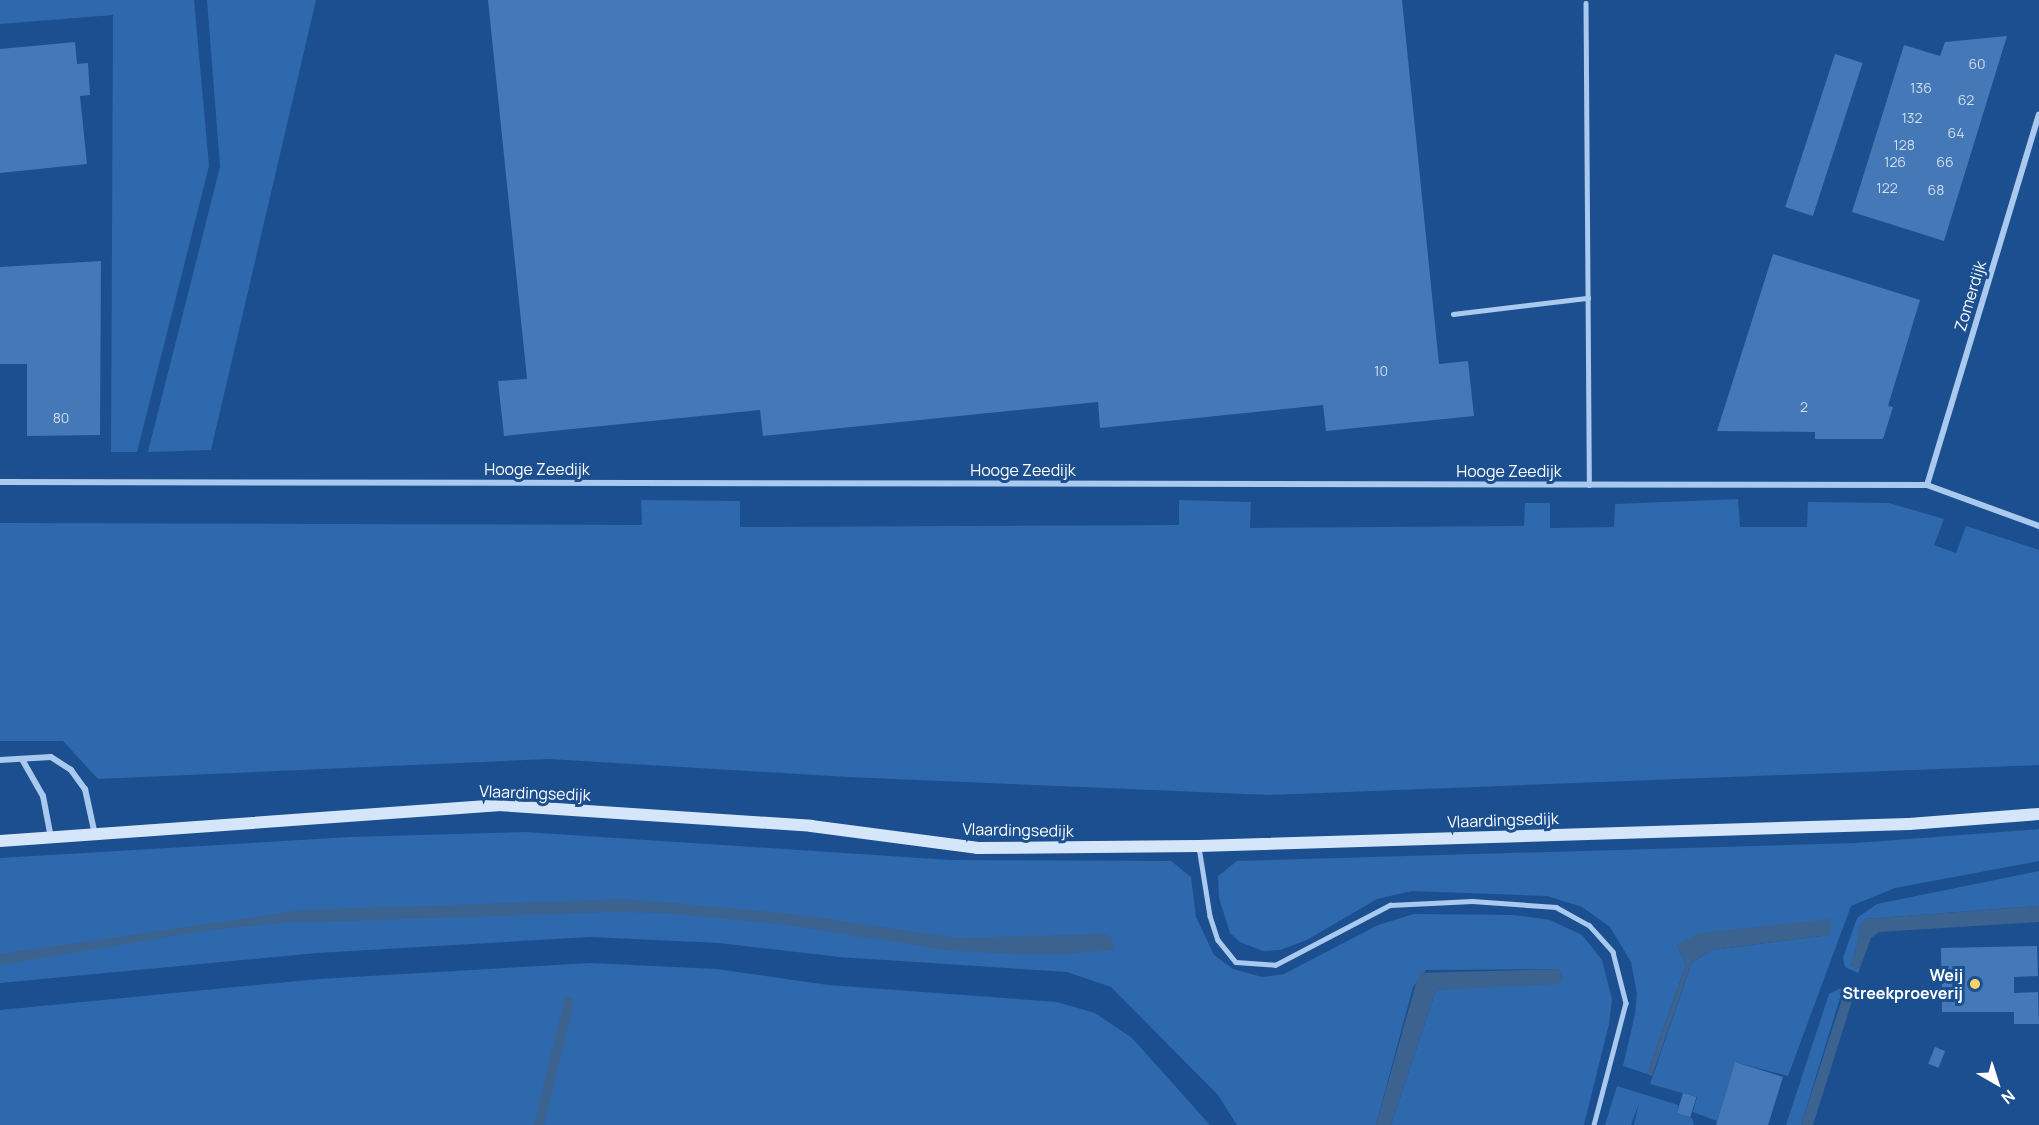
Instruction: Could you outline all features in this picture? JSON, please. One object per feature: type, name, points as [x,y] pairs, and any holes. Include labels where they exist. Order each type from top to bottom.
[{"type":"street","name":"Zomerdijk","points":[[1927,485],[2039,115]]},
{"type":"street","name":"Hooge Zeedijk","points":[[0,482],[1927,485],[2039,526]]},
{"type":"street","points":[[0,760],[23,761],[51,757],[71,770],[85,789],[95,835]]},
{"type":"street","points":[[23,761],[43,796],[51,838]]},
{"type":"street","name":"Vlaardingsedijk","points":[[0,841],[498,805],[811,826],[977,848],[1199,846],[1909,824],[2039,814]]},
{"type":"lane","points":[[1586,3],[1589,484]]},
{"type":"lane","points":[[1453,314],[1588,298]]},
{"type":"lane","points":[[1199,846],[1210,916],[1218,940],[1236,962],[1275,965],[1390,906],[1473,901],[1556,907],[1589,925],[1613,952],[1626,1003],[1594,1125]]},
{"type":"shaded area","points":[[0,0],[194,0],[209,166],[137,452],[111,452],[113,15],[0,24]]},
{"type":"shaded area","points":[[207,0],[316,0],[211,450],[148,452],[220,167]]},
{"type":"shaded area","points":[[1738,499],[1740,527],[1807,527],[1808,502],[1889,503],[1944,519],[1934,545],[1956,553],[1966,526],[2039,550],[2039,765],[1270,795],[848,777],[549,759],[98,779],[63,741],[0,741],[0,523],[642,525],[641,500],[740,501],[740,527],[1179,525],[1179,500],[1251,502],[1250,528],[1524,526],[1525,503],[1550,503],[1550,528],[1614,527],[1615,504]]},
{"type":"shaded area","points":[[2039,829],[2039,861],[1895,888],[1851,906],[1788,1076],[1735,1062],[1717,1121],[1693,1112],[1697,1097],[1650,1084],[1692,962],[1712,950],[1829,935],[1677,945],[1686,965],[1647,1074],[1623,1066],[1635,1014],[1637,994],[1631,962],[1610,927],[1582,907],[1547,896],[1412,891],[1377,899],[1307,940],[1280,950],[1263,951],[1240,942],[1230,933],[1219,898],[1218,876],[1237,861],[1856,843]]},
{"type":"shaded area","points":[[525,832],[950,860],[1171,861],[1191,877],[1196,917],[1214,955],[1233,969],[1262,977],[1284,974],[1378,925],[1414,914],[1515,915],[1550,920],[1582,935],[1602,960],[1612,999],[1609,1024],[1584,1125],[1391,1125],[1436,990],[1563,981],[1559,969],[1426,970],[1413,987],[1376,1125],[1237,1125],[1218,1095],[1111,987],[1067,972],[839,957],[719,943],[590,937],[317,953],[0,983],[0,858],[350,837]]},
{"type":"shaded area","points":[[2039,871],[2039,906],[1865,919],[1858,930],[1859,938],[1851,965],[1860,968],[1858,973],[1845,967],[1843,958],[1857,918],[1877,904]]},
{"type":"shaded area","points":[[626,899],[794,914],[957,938],[1105,934],[1111,937],[1115,950],[1051,955],[952,951],[787,925],[667,913],[613,912],[284,923],[210,930],[0,965],[0,954],[302,910]]},
{"type":"shaded area","points":[[2039,906],[2039,922],[1879,932],[1871,938],[1860,968],[1851,965],[1859,938],[1858,930],[1865,919]]},
{"type":"shaded area","points":[[1831,919],[1830,935],[1712,950],[1692,962],[1652,1076],[1647,1074],[1686,965],[1677,945],[1699,933]]},
{"type":"shaded area","points":[[590,963],[717,969],[828,985],[1057,1002],[1095,1013],[1132,1038],[1210,1125],[0,1125],[0,1010],[319,979]]},
{"type":"shaded area","points":[[1559,969],[1563,981],[1560,984],[1436,990],[1391,1125],[1376,1125],[1419,973]]},
{"type":"shaded area","points":[[1841,988],[1851,991],[1849,997],[1840,998],[1801,1125],[1786,1125],[1829,994]]},
{"type":"shaded area","points":[[565,996],[573,999],[573,1007],[544,1125],[534,1125]]},
{"type":"shaded area","points":[[1843,996],[1852,1001],[1813,1125],[1801,1125]]},
{"type":"shaded area","points":[[1617,1086],[1678,1105],[1677,1113],[1692,1118],[1694,1125],[1634,1125],[1639,1103],[1631,1125],[1605,1125]]},
{"type":"building","points":[[488,0],[1402,0],[1439,364],[1468,361],[1474,416],[1326,431],[1323,405],[1100,428],[1098,402],[763,436],[760,410],[504,436],[498,381],[527,379]]},
{"type":"building","points":[[2007,36],[1944,241],[1852,212],[1904,45],[1940,56],[1945,42]]},
{"type":"building","points":[[75,42],[77,64],[88,63],[90,95],[80,96],[87,164],[0,173],[0,49]]},
{"type":"building","points":[[1835,54],[1863,63],[1813,216],[1785,207]]},
{"type":"building","points":[[1773,254],[1920,300],[1888,406],[1893,407],[1883,439],[1815,439],[1815,432],[1717,431]]},
{"type":"building","points":[[101,261],[100,435],[27,436],[27,364],[0,364],[0,267]]},
{"type":"building","points":[[2037,946],[2038,976],[2014,977],[2014,993],[2038,992],[2039,1024],[2014,1024],[2014,1012],[1942,1012],[1941,948]]},
{"type":"building","points":[[1935,1047],[1945,1051],[1938,1068],[1928,1064]]},
{"type":"building","points":[[1735,1062],[1783,1077],[1768,1125],[1716,1125]]},
{"type":"building","points":[[1683,1093],[1696,1097],[1690,1117],[1677,1113]]},
{"type":"place","name":"Weij Streekproeverij","points":[[1975,984]]}]
